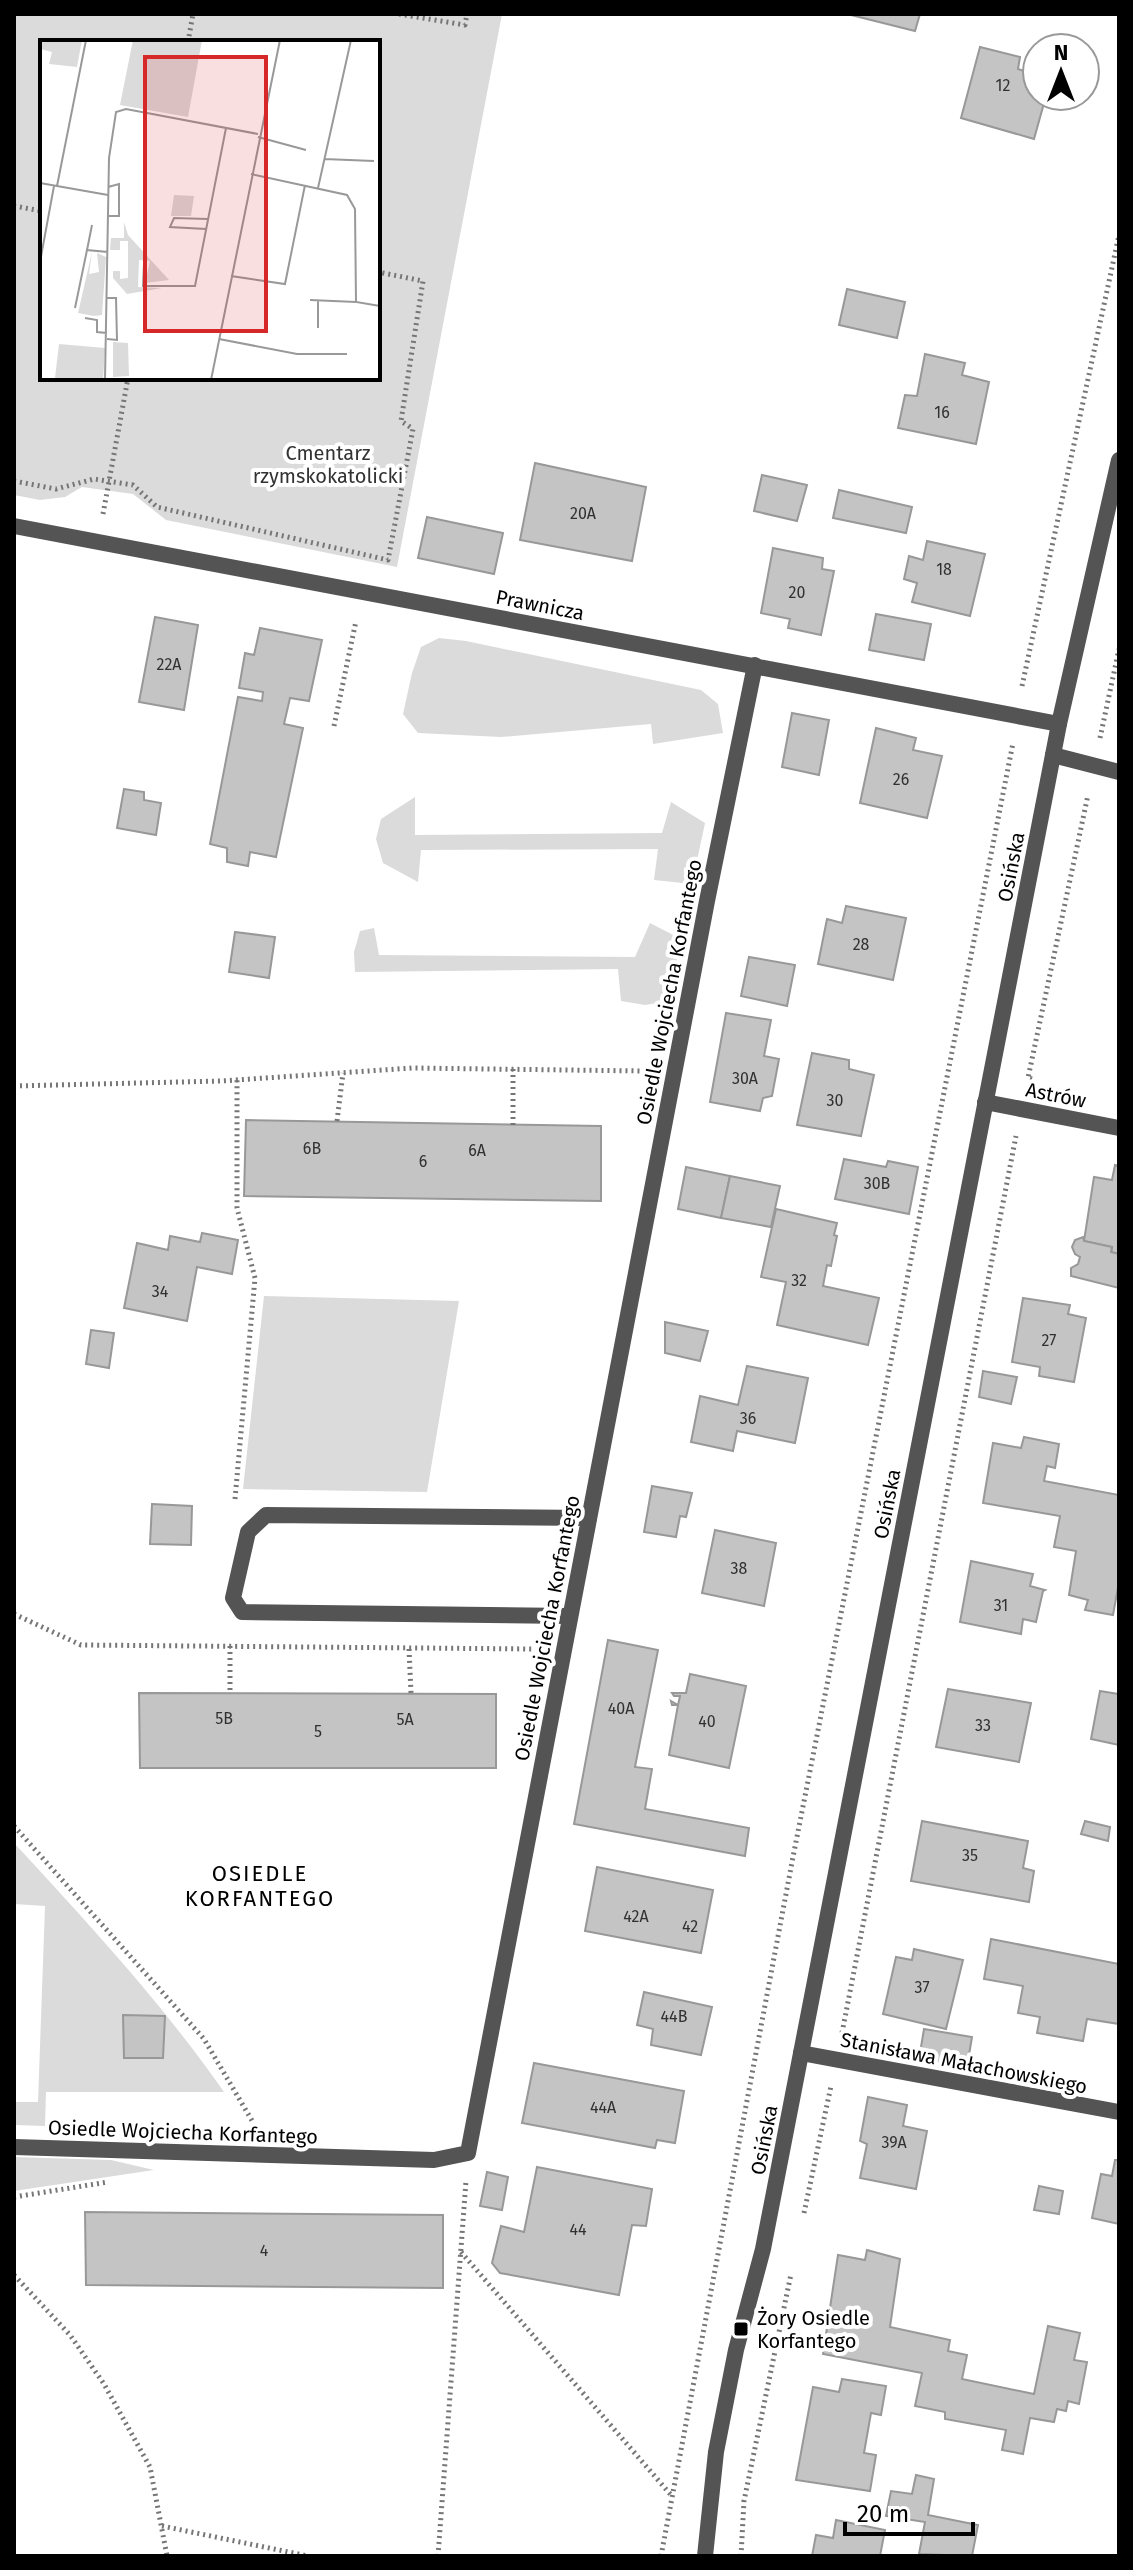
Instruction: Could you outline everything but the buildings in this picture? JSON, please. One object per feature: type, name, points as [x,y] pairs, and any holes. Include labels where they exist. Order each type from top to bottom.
[{"type":"street","name":"Osińska","points":[[705,2556],[721,2423],[736,2350],[763,2249],[1059,724],[1119,460]]},
{"type":"street","name":"Prawnicza","points":[[14,526],[1059,724]]},
{"type":"street","name":"Osiedle Wojciecha Korfantego","points":[[14,2147],[434,2160],[468,2153],[674,1071],[755,665]]},
{"type":"street","points":[[1053,755],[1119,772]]},
{"type":"street","name":"Astrów","points":[[985,1102],[1119,1128]]},
{"type":"street","points":[[570,1616],[242,1612],[233,1598],[248,1532],[266,1515],[589,1518]]},
{"type":"street","name":"Stanisława Małachowskiego","points":[[801,2053],[1119,2112]]},
{"type":"path","points":[[188,40],[193,14]]},
{"type":"path","points":[[399,14],[465,25],[467,14]]},
{"type":"path","points":[[14,206],[40,211]]},
{"type":"path","points":[[1022,686],[1119,235]]},
{"type":"path","points":[[14,481],[56,489],[94,479],[133,485],[157,507],[388,560],[413,429],[401,421],[423,281],[380,272]]},
{"type":"path","points":[[98,543],[128,380]]},
{"type":"path","points":[[334,726],[357,619],[342,616]]},
{"type":"path","points":[[1099,740],[1119,649]]},
{"type":"path","points":[[661,2556],[799,1826],[1014,738]]},
{"type":"path","points":[[1043,1081],[1028,1078],[1090,786]]},
{"type":"path","points":[[14,1086],[237,1080],[412,1068],[674,1071]]},
{"type":"path","points":[[513,1069],[513,1125]]},
{"type":"path","points":[[337,1121],[343,1073]]},
{"type":"path","points":[[235,1499],[255,1278],[237,1208],[237,1080]]},
{"type":"path","points":[[801,2228],[837,2060],[1021,1109]]},
{"type":"path","points":[[14,1614],[81,1645],[532,1649],[534,1661]]},
{"type":"path","points":[[230,1646],[230,1693]]},
{"type":"path","points":[[409,1649],[411,1693]]},
{"type":"path","points":[[14,1826],[204,2039],[273,2155]]},
{"type":"path","points":[[438,2556],[468,2153]]},
{"type":"path","points":[[461,2251],[671,2495]]},
{"type":"path","points":[[741,2556],[744,2501],[791,2273]]},
{"type":"path","points":[[14,2275],[70,2335],[104,2384],[150,2467],[167,2556]]},
{"type":"path","points":[[162,2526],[308,2556]]},
{"type":"green space","name":"Cmentarz rzymskokatolicki","points":[[14,14],[502,14],[397,567],[166,520],[133,494],[82,487],[65,497],[40,500],[14,495]]},
{"type":"green space","points":[[439,638],[701,690],[718,704],[723,733],[653,744],[651,724],[501,737],[418,733],[403,714],[412,673],[421,647]]},
{"type":"green space","points":[[415,797],[415,835],[662,833],[671,802],[705,823],[692,884],[654,880],[658,849],[421,850],[418,882],[383,863],[376,839],[381,819]]},
{"type":"green space","points":[[650,923],[681,939],[669,1001],[645,1005],[621,1001],[618,969],[355,972],[354,952],[360,931],[374,928],[379,955],[635,957]]},
{"type":"green space","points":[[264,1296],[459,1301],[427,1492],[243,1489]]},
{"type":"green space","points":[[14,1843],[150,1995],[224,2092],[46,2092],[45,2126],[14,2125],[14,2102],[38,2102],[45,1906],[14,1904]]},
{"type":"green space","points":[[14,2157],[111,2160],[154,2170],[14,2191]]},
{"type":"place","name":"Żory Osiedle Korfantego","points":[[741,2329]]},
{"type":"district","name":"OSIEDLE KORFANTEGO","points":[[260,1886]]}]
